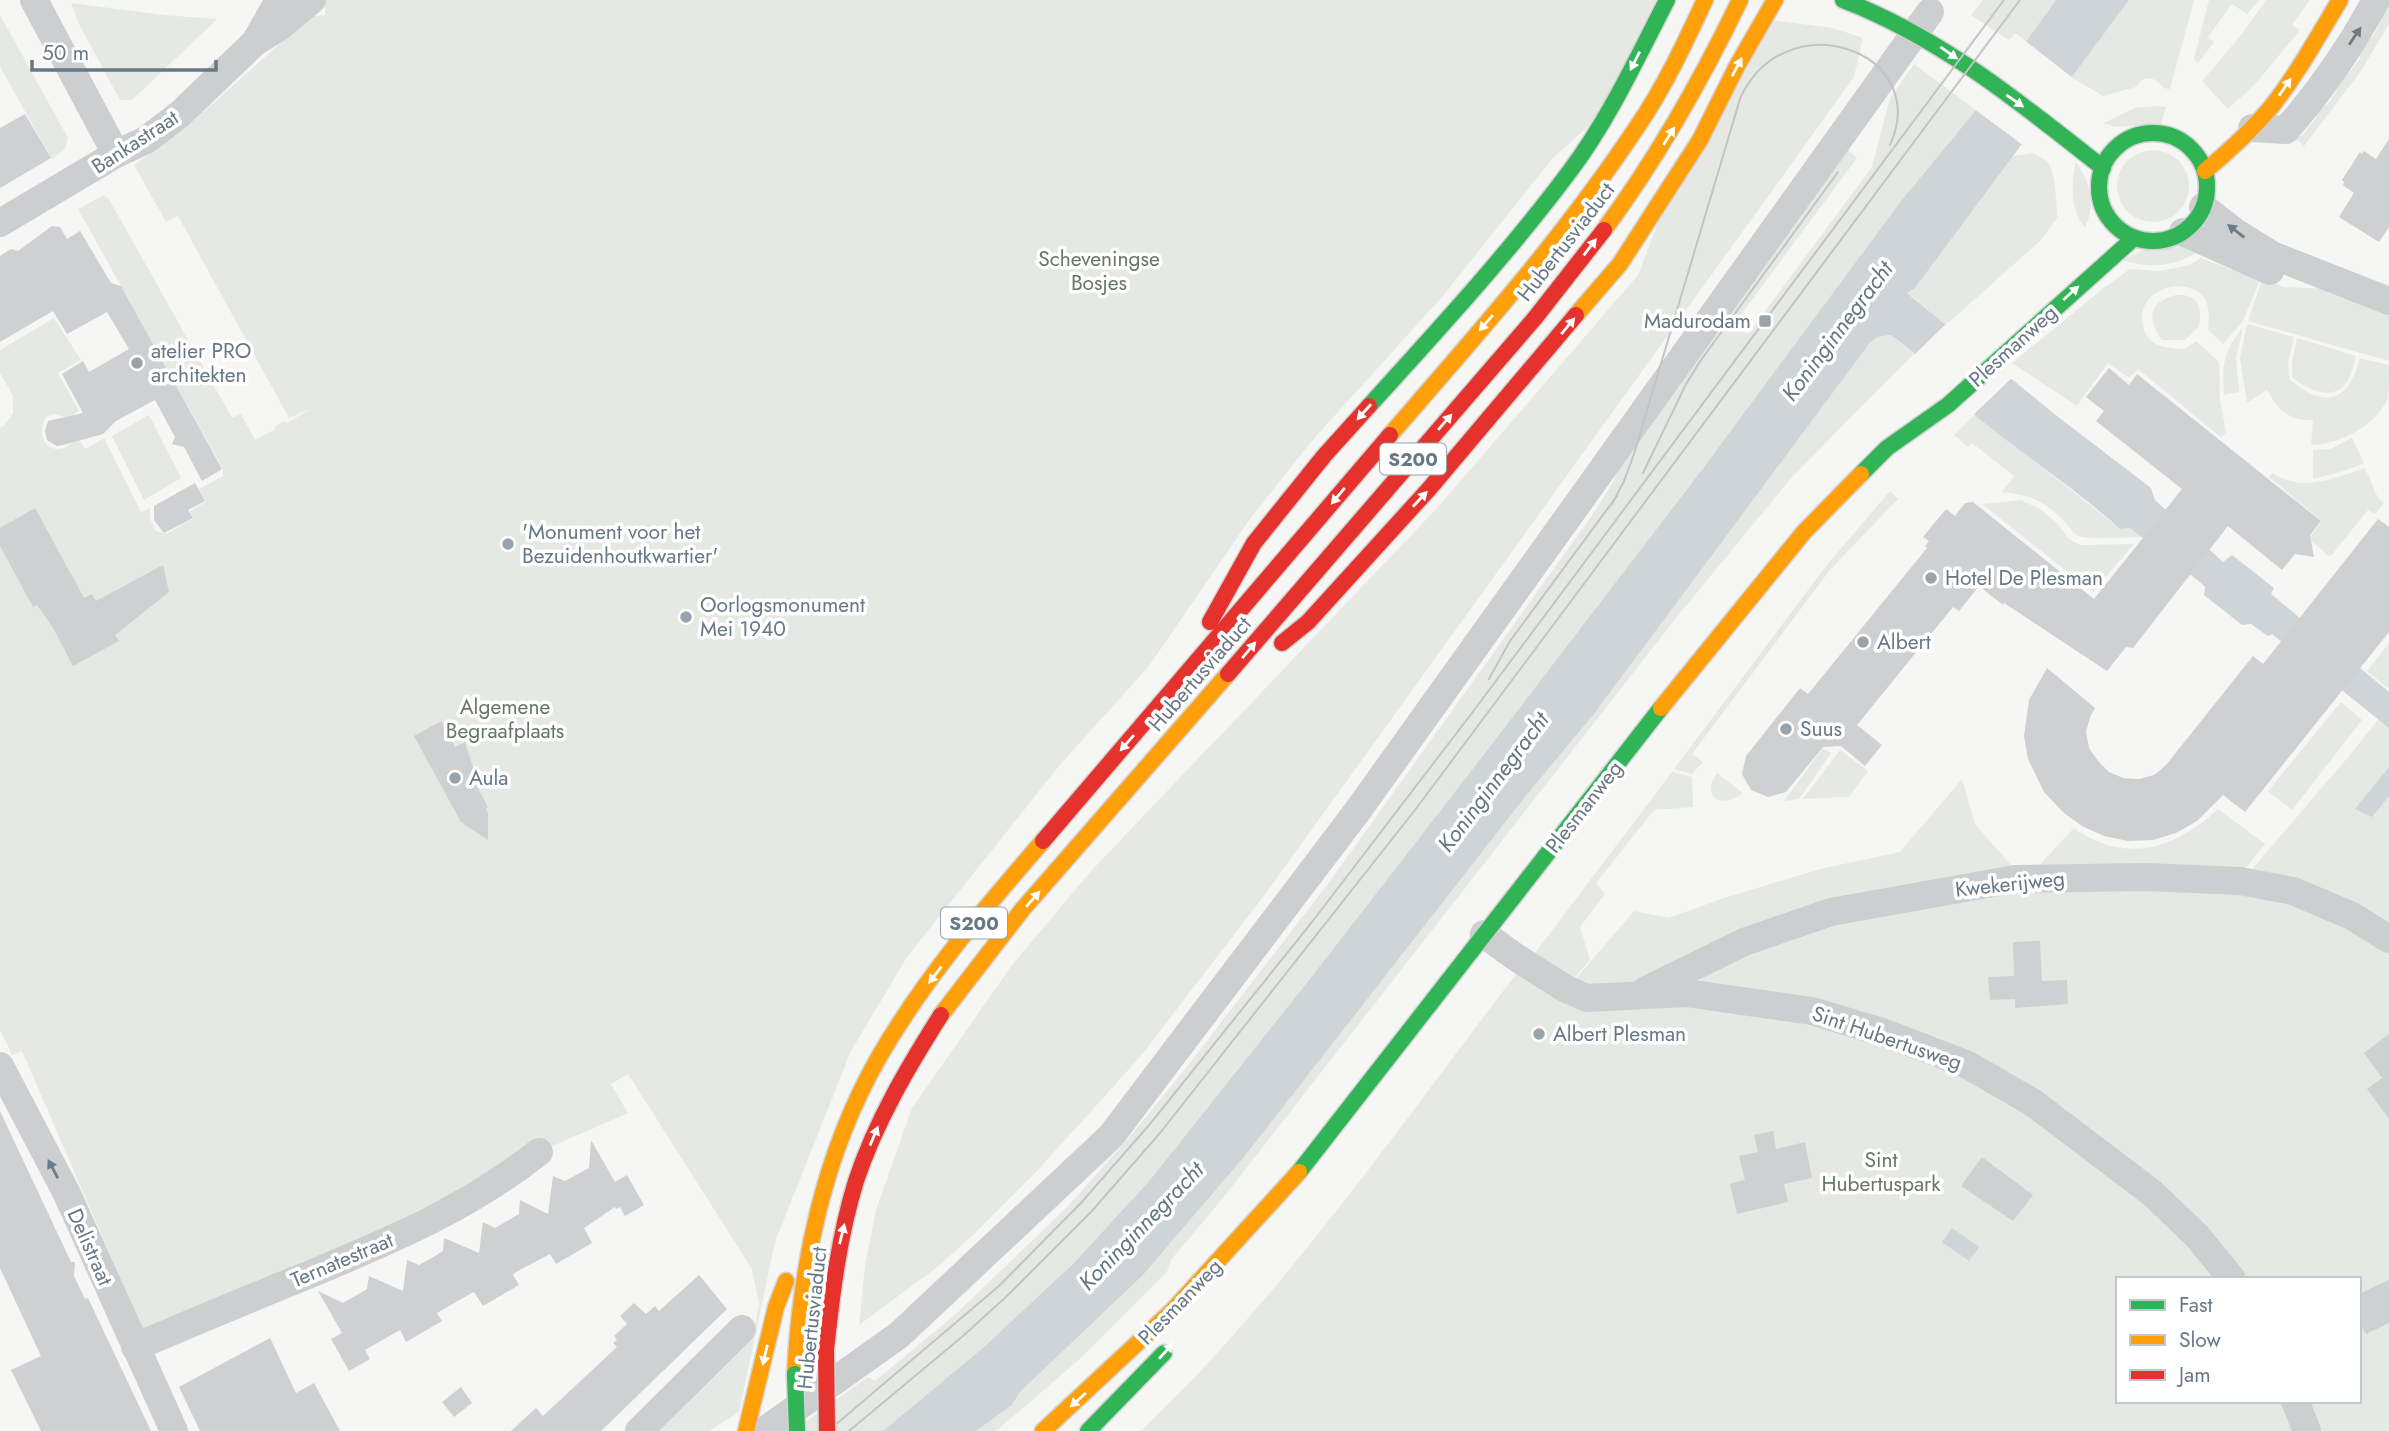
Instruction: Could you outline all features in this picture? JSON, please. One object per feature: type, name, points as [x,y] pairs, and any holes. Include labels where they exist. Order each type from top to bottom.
[{"type":"main road","points":[[1171,691],[1254,543],[1324,456],[1459,307],[1571,170],[1612,105],[1667,0]]},
{"type":"main road","name":"Hubertusviaduct","points":[[797,1431],[794,1374],[802,1286],[824,1186],[855,1106],[903,1017],[986,908],[1537,264],[1638,126],[1705,0]]},
{"type":"main road","name":"Hubertusviaduct","points":[[827,1431],[826,1350],[837,1259],[857,1180],[885,1111],[913,1059],[956,994],[1021,913],[1565,281],[1632,193],[1714,57],[1740,0]]},
{"type":"main road","points":[[1188,720],[1308,622],[1430,489],[1620,264],[1700,140],[1742,57],[1775,0]]},
{"type":"main road","points":[[1843,0],[1880,14],[1928,18],[1940,46],[2103,168]]},
{"type":"main road","points":[[2274,77],[2338,0]]},
{"type":"main road","points":[[2205,171],[2252,128],[2288,83],[2338,0]]},
{"type":"main road","points":[[2100,134],[2118,146]]},
{"type":"main road","points":[[2161,134],[2172,136],[2191,149],[2199,159],[2207,183],[2203,207],[2199,217],[2183,232],[2164,240],[2144,240],[2134,238],[2116,227],[2101,200],[2100,178],[2103,168],[2118,146],[2138,135],[2161,134]]},
{"type":"main road","points":[[2191,149],[2208,137]]},
{"type":"main road","points":[[2096,234],[2110,219]]},
{"type":"main road","name":"Plesmanweg","points":[[1887,448],[1948,405],[2134,238]]},
{"type":"main road","name":"Plesmanweg","points":[[1043,1431],[1185,1298],[1295,1177],[1759,584],[1804,532],[1887,448],[1926,401]]},
{"type":"main road","name":"Plesmanweg","points":[[1236,1264],[1253,1243],[1295,1177]]},
{"type":"main road","points":[[746,1431],[776,1307],[824,1186]]},
{"type":"main road","name":"Plesmanweg","points":[[1088,1431],[1173,1343]]},
{"type":"street","points":[[34,0],[116,154]]},
{"type":"street","name":"Bankastraat","points":[[255,42],[279,0]]},
{"type":"street","name":"Bankastraat","points":[[0,223],[116,154],[146,140],[179,115],[255,42],[278,29],[312,0]]},
{"type":"street","points":[[2252,128],[2286,130],[2328,77],[2376,0]]},
{"type":"street","points":[[764,1431],[899,1335],[1111,1136],[1356,813],[1928,18]]},
{"type":"street","points":[[2203,207],[2238,234],[2272,255],[2389,301]]},
{"type":"street","points":[[2183,232],[2266,270],[2314,287],[2354,289]]},
{"type":"street","name":"Kwekerijweg","points":[[1637,994],[1744,942],[1831,912],[2015,879],[2146,877],[2240,881],[2293,891],[2352,916],[2389,939]]},
{"type":"street","name":"Sint Hubertusweg","points":[[1484,934],[1566,989],[1587,998],[1686,993],[1812,1011],[1885,1033],[1966,1064],[2032,1102],[2152,1193],[2197,1236],[2230,1277]]},
{"type":"street","name":"Delistraat","points":[[0,1066],[67,1194],[174,1431]]},
{"type":"street","name":"Ternatestraat","points":[[135,1347],[417,1228],[468,1202],[539,1152]]},
{"type":"street","points":[[639,1431],[742,1329]]},
{"type":"street","points":[[2296,1403],[2307,1431]]},
{"type":"green space","points":[[325,0],[1668,0],[1612,105],[1553,158],[1442,297],[1310,443],[1250,519],[1149,666],[1059,766],[907,957],[851,1051],[775,1242],[739,1412],[709,1431],[656,1431],[754,1333],[759,1304],[752,1269],[628,1074],[611,1084],[628,1113],[539,1152],[148,1342],[22,1051],[12,1055],[0,1030],[0,428],[13,413],[13,396],[0,373],[0,350],[54,318],[81,360],[58,373],[79,411],[68,418],[55,414],[46,417],[42,427],[45,442],[50,447],[64,448],[77,435],[85,449],[104,438],[141,512],[150,508],[150,519],[156,531],[166,534],[193,519],[190,511],[206,502],[199,489],[223,476],[223,469],[78,209],[104,195],[109,199],[232,418],[241,414],[255,440],[276,429],[275,426],[285,421],[287,423],[312,408],[289,418],[178,216],[166,222],[134,165],[183,130],[311,16],[325,15]]},
{"type":"green space","points":[[1983,0],[2056,0],[2026,41],[2015,33],[2009,40],[1971,15]]},
{"type":"green space","points":[[2129,0],[2194,0],[2170,89],[2163,88],[2150,78],[2142,80],[2136,87],[2103,96],[2071,77]]},
{"type":"green space","points":[[2209,0],[2260,0],[2247,14],[2232,4],[2208,37],[2214,42],[2198,63],[2194,59]]},
{"type":"green space","points":[[2266,0],[2310,0],[2292,25],[2300,30],[2257,82],[2228,109],[2202,81],[2238,39]]},
{"type":"green space","points":[[2389,1],[2389,24],[2361,71],[2304,146],[2293,136],[2302,136],[2316,118],[2315,108],[2327,105],[2337,91],[2335,79],[2338,75],[2349,73],[2360,58],[2357,47],[2360,41],[2372,38],[2381,22],[2378,11]]},
{"type":"green space","points":[[71,3],[217,19],[132,100],[120,100],[79,24]]},
{"type":"green space","points":[[0,15],[68,138],[65,149],[52,159],[0,67]]},
{"type":"green space","points":[[1770,20],[1833,28],[1863,38],[1854,77],[1266,893],[1140,1057],[1037,1171],[975,1233],[940,1265],[859,1325],[865,1266],[876,1210],[912,1108],[1012,965],[1091,871],[1438,507],[1638,275],[1672,186]]},
{"type":"green space","points":[[1914,64],[1976,110],[1901,201],[1701,471],[1475,766],[1150,1180],[1074,1263],[985,1346],[883,1431],[792,1431],[868,1377],[875,1381],[957,1313],[1069,1205],[1186,1068],[1330,881],[1593,514],[1613,482],[1625,451],[1844,147],[1857,158],[1734,324],[1748,334],[1872,167],[1890,98]]},
{"type":"green space","points":[[2166,107],[2161,124],[2115,127],[2104,123],[2135,108]]},
{"type":"green space","points":[[2153,150],[2173,156],[2183,166],[2189,186],[2183,206],[2173,216],[2153,222],[2133,216],[2123,206],[2117,186],[2123,166],[2133,156]]},
{"type":"green space","points":[[2033,153],[2050,166],[2058,217],[2040,241],[1946,325],[1907,292],[1915,288],[2013,156]]},
{"type":"green space","points":[[2076,162],[2090,193],[2090,210],[2085,227],[2074,205],[2073,179]]},
{"type":"green space","points":[[2181,245],[2202,249],[2183,260],[2164,265],[2143,265],[2122,260],[2148,248]]},
{"type":"green space","points":[[2200,258],[2260,280],[2243,321],[2223,344],[2208,330],[2208,309],[2204,298],[2196,291],[2175,286],[2154,294],[2146,302],[2142,313],[2143,326],[2154,343],[2185,349],[2196,341],[2219,362],[2220,400],[2226,432],[2222,438],[2138,369],[2129,378],[2108,363],[2077,406],[2012,363],[2130,269],[2159,271],[2190,265]]},
{"type":"green space","points":[[2262,280],[2284,287],[2353,290],[2389,303],[2389,361],[2248,321]]},
{"type":"green space","points":[[2176,295],[2190,297],[2197,303],[2200,313],[2199,327],[2185,340],[2162,340],[2154,325],[2153,312],[2160,302]]},
{"type":"green space","points":[[2247,324],[2294,337],[2288,362],[2289,379],[2313,395],[2334,397],[2342,392],[2355,373],[2360,358],[2389,365],[2388,398],[2375,417],[2356,432],[2333,441],[2311,445],[2313,420],[2297,419],[2285,413],[2267,390],[2247,403],[2240,358]]},
{"type":"green space","points":[[2243,327],[2236,358],[2239,392],[2224,395],[2225,359],[2231,344]]},
{"type":"green space","points":[[1890,335],[1915,353],[1792,477],[1676,618],[1223,1198],[1171,1260],[1167,1272],[1083,1356],[996,1431],[976,1431],[1012,1405],[1020,1392],[1143,1275],[1244,1157],[1525,797],[1594,714],[1869,344],[1877,337]]},
{"type":"green space","points":[[2297,338],[2356,356],[2350,377],[2343,387],[2331,392],[2317,391],[2292,377]]},
{"type":"green space","points":[[1975,414],[2120,529],[2130,528],[2143,537],[2081,537],[2041,502],[2019,494],[2002,492],[2014,476],[1972,443],[1968,447],[1954,435]]},
{"type":"green space","points":[[149,415],[181,478],[144,500],[112,436]]},
{"type":"green space","points":[[2352,438],[2364,463],[2313,479],[2313,450],[2330,449]]},
{"type":"green space","points":[[2365,468],[2378,498],[2384,503],[2375,514],[2368,510],[2330,557],[2309,539],[2322,521],[2269,477],[2272,473],[2295,482],[2318,482]]},
{"type":"green space","points":[[1890,491],[1898,499],[1830,570],[1692,754],[1703,762],[1692,774],[1674,769],[1826,566]]},
{"type":"green space","points":[[2021,500],[2042,510],[2059,525],[2069,539],[2081,545],[2134,544],[2093,592],[1982,504]]},
{"type":"green space","points":[[2389,643],[2389,687],[2388,688],[2367,671]]},
{"type":"green space","points":[[2341,702],[2362,720],[2292,810],[2268,791]]},
{"type":"green space","name":"Sint Hubertuspark","points":[[2389,706],[2389,1431],[1141,1431],[1245,1322],[1341,1206],[1523,965],[1567,989],[1634,911],[1669,918],[1820,869],[1900,852],[1962,779],[1975,824],[2011,865],[2001,880],[1744,941],[2024,882],[2242,881]]},
{"type":"green space","points":[[1823,748],[1831,753],[1799,799],[1784,801]]},
{"type":"green space","points":[[1840,750],[1868,771],[1849,797],[1803,799]]},
{"type":"green space","points":[[1672,772],[1692,777],[1693,807],[1654,810],[1596,883],[1605,894],[1580,927],[1590,960],[1565,988],[1526,965]]},
{"type":"green space","points":[[1717,773],[1743,793],[1727,801],[1713,796],[1711,785]]},
{"type":"green space","points":[[2218,809],[2265,844],[2241,874],[2031,874],[2074,828],[2112,846],[2131,849],[2149,847],[2185,834]]},
{"type":"water","name":"Koninginnegracht","points":[[2056,0],[2129,0],[1915,288],[1907,293],[2057,416],[2151,488],[2155,500],[2223,562],[2232,555],[2274,588],[2271,594],[2389,692],[2389,728],[2272,634],[2268,636],[2251,624],[2242,625],[2204,595],[2205,587],[2201,583],[2130,528],[2120,529],[1976,416],[1902,343],[1890,335],[1877,337],[1869,344],[1594,714],[1525,797],[1244,1157],[1143,1275],[1020,1392],[1012,1405],[976,1431],[883,1431],[985,1346],[1074,1263],[1150,1180],[1475,766],[1701,471],[1901,201],[1976,110]]},
{"type":"water","points":[[2389,767],[2389,796],[2372,817],[2355,809]]},
{"type":"water","points":[[1952,1228],[1979,1247],[1969,1261],[1942,1242]]},
{"type":"pier","points":[[2023,39],[2074,79],[2024,146],[1973,108]]},
{"type":"pier","points":[[1948,322],[2015,375],[1972,416],[1913,356]]},
{"type":"building","points":[[25,114],[51,158],[0,188],[0,128]]},
{"type":"building","points":[[2389,139],[2389,227],[2379,242],[2339,217],[2354,193],[2343,185],[2342,180],[2360,152],[2362,154],[2364,151],[2376,159]]},
{"type":"building","points":[[52,226],[60,227],[67,239],[80,231],[111,283],[121,286],[222,469],[202,481],[184,447],[172,444],[175,437],[155,400],[116,421],[103,434],[57,446],[47,440],[45,431],[48,421],[83,413],[62,374],[83,361],[89,372],[129,349],[107,312],[67,334],[53,311],[0,342],[0,256],[11,249],[18,251]]},
{"type":"building","points":[[2109,368],[2129,385],[2137,374],[2321,521],[2310,535],[2314,557],[2295,554],[2282,570],[2228,526],[2133,648],[2126,647],[2107,671],[2004,603],[2003,605],[1979,586],[1959,611],[1953,607],[1857,725],[1882,745],[1865,766],[1841,746],[1823,747],[1786,792],[1768,797],[1751,790],[1742,774],[1746,756],[1800,688],[1808,694],[1927,548],[1925,546],[1929,541],[1923,537],[1946,509],[1955,516],[1965,503],[1973,502],[2094,599],[2182,489],[2096,421],[2104,411],[2086,397]]},
{"type":"building","points":[[195,483],[205,501],[188,510],[193,518],[164,533],[154,520],[154,506]]},
{"type":"building","points":[[35,508],[84,598],[92,594],[96,601],[163,565],[169,592],[115,635],[119,641],[73,666],[53,628],[37,605],[33,607],[0,546],[0,528]]},
{"type":"building","points":[[2378,519],[2389,527],[2389,632],[2245,812],[2223,795],[2197,821],[2176,833],[2153,840],[2128,841],[2104,836],[2082,826],[2064,813],[2044,792],[2028,759],[2024,736],[2029,700],[2047,668],[2095,708],[2086,732],[2089,748],[2109,772],[2123,778],[2139,779],[2154,775],[2166,765],[2253,656],[2263,664]]},
{"type":"building","name":"Aula","points":[[441,721],[455,747],[465,742],[475,774],[474,781],[488,807],[488,840],[461,822],[414,736]]},
{"type":"building","points":[[2040,941],[2042,981],[2067,980],[2068,1004],[2015,1008],[2015,999],[1990,1000],[1988,977],[2014,976],[2013,942]]},
{"type":"building","points":[[2389,1034],[2389,1119],[2367,1089],[2382,1078],[2364,1053]]},
{"type":"building","points":[[0,1111],[71,1262],[75,1262],[74,1276],[85,1299],[88,1298],[151,1431],[41,1431],[11,1370],[41,1356],[0,1268]]},
{"type":"building","points":[[1773,1131],[1776,1149],[1805,1142],[1812,1178],[1784,1184],[1788,1202],[1737,1214],[1730,1184],[1745,1180],[1739,1156],[1758,1152],[1754,1135]]},
{"type":"building","points":[[591,1140],[615,1182],[627,1175],[644,1205],[625,1216],[620,1207],[615,1207],[584,1228],[592,1243],[556,1264],[550,1254],[516,1272],[513,1275],[519,1285],[483,1306],[474,1292],[470,1294],[437,1313],[442,1321],[406,1342],[400,1330],[365,1350],[370,1359],[349,1371],[331,1339],[342,1333],[318,1291],[343,1303],[367,1289],[369,1276],[403,1291],[407,1260],[419,1265],[430,1259],[443,1251],[444,1238],[479,1253],[483,1222],[495,1228],[519,1214],[520,1200],[548,1214],[553,1176],[565,1181],[589,1168]]},
{"type":"building","points":[[1982,1157],[2033,1195],[2013,1221],[1961,1186]]},
{"type":"building","points":[[699,1275],[727,1309],[601,1431],[511,1431],[536,1408],[543,1416],[617,1347],[613,1343],[617,1340],[614,1336],[627,1324],[620,1316],[634,1303],[646,1314],[655,1306],[659,1311]]},
{"type":"building","points":[[2389,1280],[2389,1323],[2366,1334],[2361,1325],[2361,1293]]},
{"type":"building","points":[[270,1338],[296,1393],[314,1383],[340,1431],[200,1431],[179,1387]]},
{"type":"building","points":[[461,1387],[472,1403],[454,1417],[442,1402]]},
{"type":"tram line","points":[[828,1431],[999,1286],[1080,1204],[1150,1124],[1312,922],[1475,709],[2004,0]]},
{"type":"tram line","points":[[849,1431],[1009,1294],[1091,1212],[1160,1133],[1415,810],[2020,0]]},
{"type":"tram line","points":[[1612,504],[1634,454],[1740,99],[1761,69],[1788,51],[1818,45],[1848,49],[1873,63],[1891,84],[1898,112],[1890,145]]},
{"type":"tram line","points":[[1643,473],[1686,384],[1701,360],[1838,172]]},
{"type":"tram line","points":[[1489,679],[1510,641],[1617,496]]},
{"type":"traffic: fast","points":[[1369,406],[1497,262],[1570,171],[1610,109],[1667,0]]},
{"type":"traffic: fast","points":[[1843,0],[1879,15],[1947,53],[2011,96],[2103,168]]},
{"type":"traffic: fast","points":[[2153,133],[2174,137],[2191,149],[2203,166],[2207,187],[2203,208],[2191,225],[2174,237],[2153,241],[2132,237],[2115,225],[2103,208],[2099,187],[2103,166],[2115,149],[2132,137],[2153,133]]},
{"type":"traffic: fast","points":[[1861,474],[1887,448],[1948,405],[2134,238]]},
{"type":"traffic: fast","points":[[1299,1172],[1661,708]]},
{"type":"traffic: fast","points":[[1088,1431],[1164,1353]]},
{"type":"traffic: fast","points":[[795,1374],[797,1431]]},
{"type":"traffic: slow","points":[[1390,435],[1518,285],[1609,168],[1656,97],[1705,0]]},
{"type":"traffic: slow","points":[[1604,230],[1643,175],[1678,118],[1740,0]]},
{"type":"traffic: slow","points":[[1576,315],[1620,264],[1700,140],[1737,66],[1775,0]]},
{"type":"traffic: slow","points":[[2205,171],[2240,140],[2272,106],[2340,0]]},
{"type":"traffic: slow","points":[[1661,708],[1804,532],[1861,474]]},
{"type":"traffic: slow","points":[[941,1015],[1022,910],[1228,674]]},
{"type":"traffic: slow","points":[[795,1374],[803,1292],[818,1211],[829,1171],[860,1094],[879,1057],[935,972],[1043,841]]},
{"type":"traffic: slow","points":[[1043,1431],[1174,1309],[1299,1172]]},
{"type":"traffic: slow","points":[[746,1431],[776,1307],[786,1281]]},
{"type":"traffic: jam","points":[[1228,674],[1535,318],[1604,230]]},
{"type":"traffic: jam","points":[[1282,643],[1308,622],[1429,489],[1576,315]]},
{"type":"traffic: jam","points":[[1210,622],[1254,543],[1324,456],[1369,406]]},
{"type":"traffic: jam","points":[[1043,841],[1390,435]]},
{"type":"traffic: jam","points":[[826,1350],[841,1244],[856,1181],[873,1137],[894,1095],[941,1015]]},
{"type":"traffic: jam","points":[[826,1350],[827,1431]]},
{"type":"place","name":"Madurodam","points":[[1765,321]]},
{"type":"place","name":"atelier PRO architekten","points":[[137,363]]},
{"type":"place","name":"'Monument voor het Bezuidenhoutkwartier'","points":[[508,544]]},
{"type":"place","name":"Hotel De Plesman","points":[[1931,578]]},
{"type":"place","name":"Oorlogsmonument Mei 1940","points":[[686,617]]},
{"type":"place","name":"Albert","points":[[1863,642]]},
{"type":"place","name":"Suus","points":[[1786,729]]},
{"type":"place","name":"Aula","points":[[455,778]]},
{"type":"place","name":"Albert Plesman","points":[[1539,1034]]},
{"type":"park label","name":"Scheveningse Bosjes","points":[[1099,271]]},
{"type":"park label","name":"Algemene Begraafplaats","points":[[505,719]]}]
